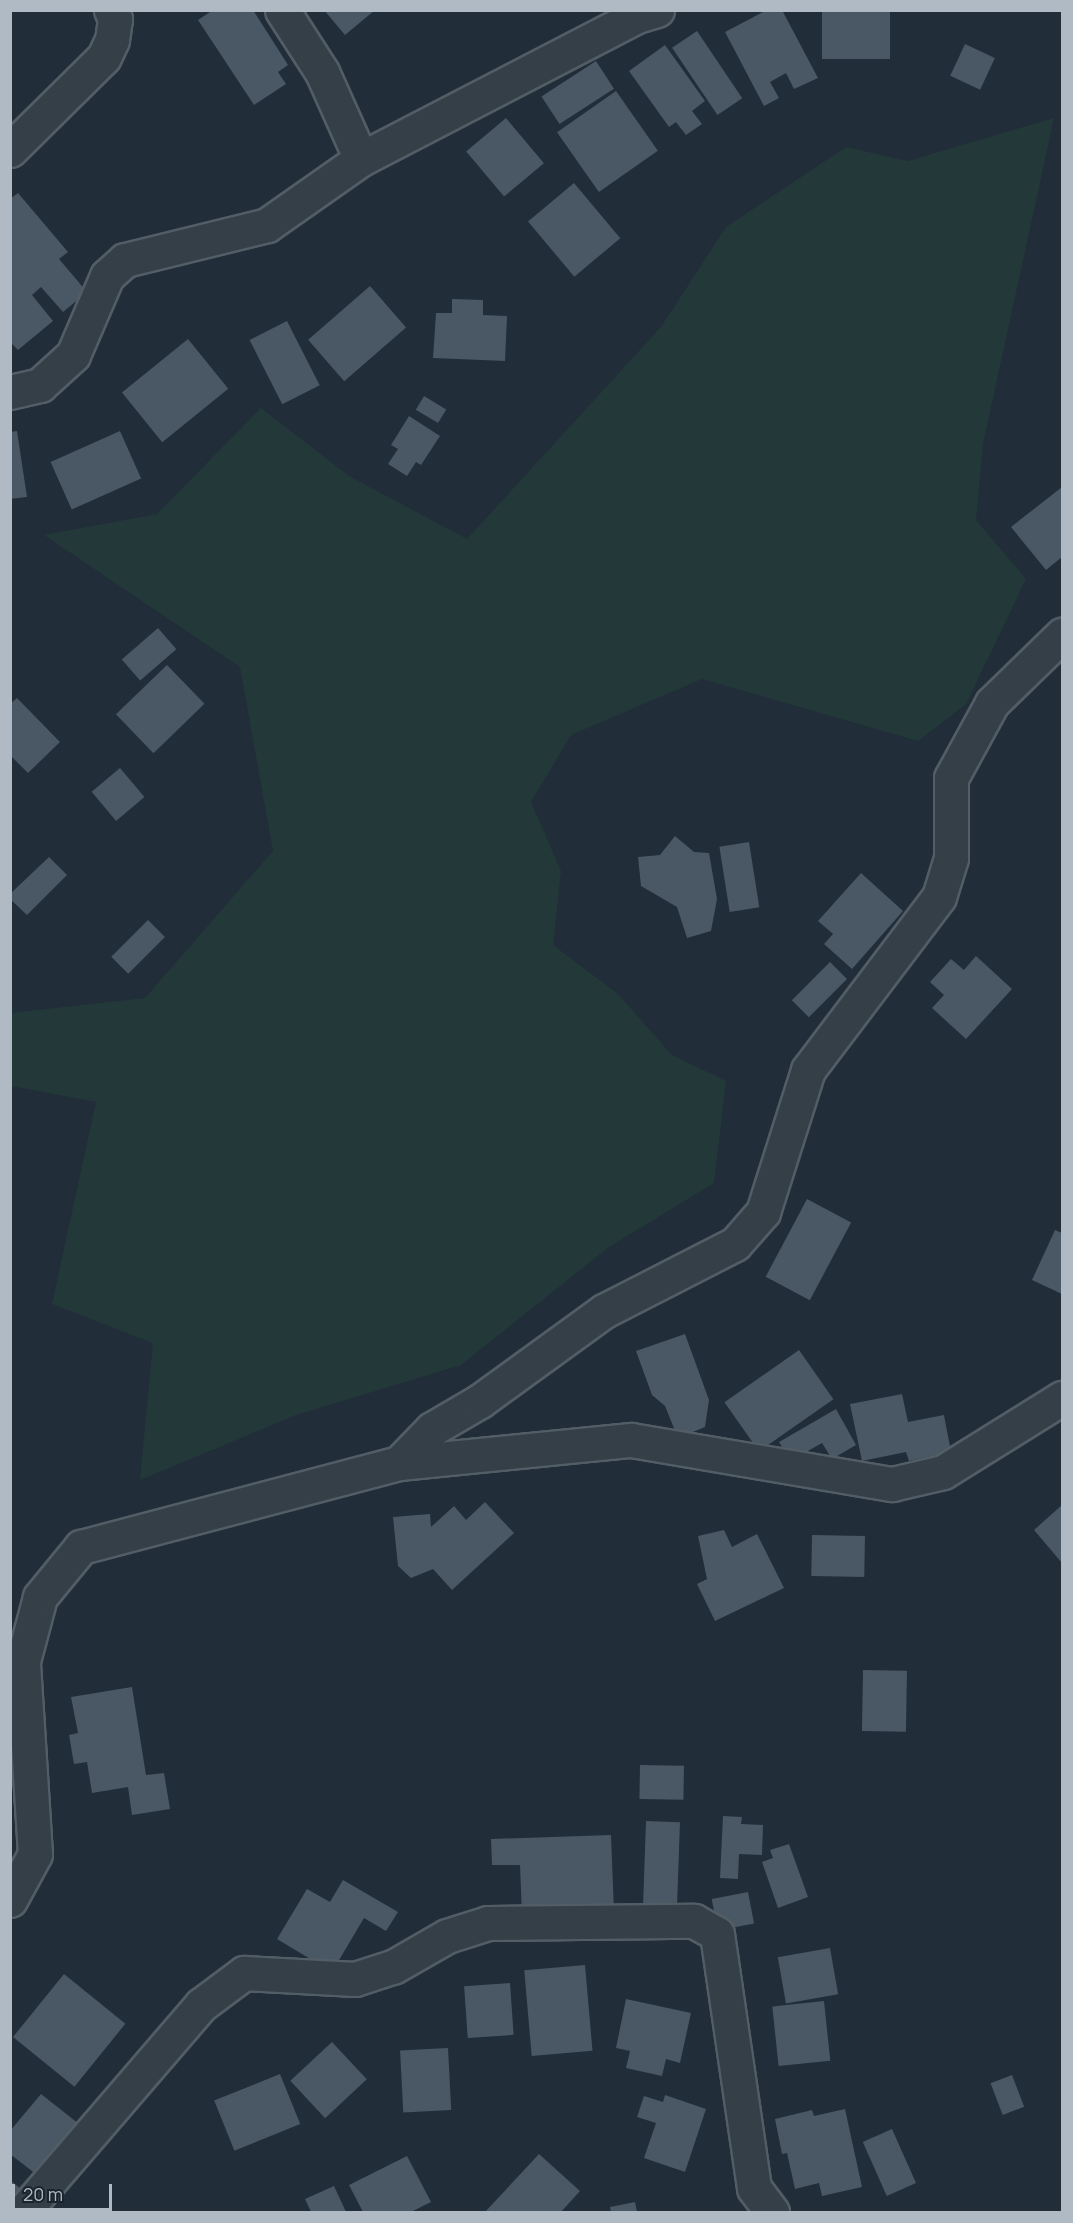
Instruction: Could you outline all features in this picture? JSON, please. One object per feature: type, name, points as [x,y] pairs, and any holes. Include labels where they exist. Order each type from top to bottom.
[{"type":"street","points":[[10,150],[104,57],[115,19],[111,10]]},
{"type":"street","points":[[282,10],[322,72],[361,159]]},
{"type":"street","points":[[10,392],[40,385],[73,355],[107,276],[125,260],[267,225],[361,159],[637,16],[657,10]]},
{"type":"street","points":[[399,1463],[432,1429],[480,1401],[604,1311],[735,1244],[763,1212],[808,1070],[939,897],[951,858],[951,778],[992,703],[1062,635]]},
{"type":"street","points":[[10,1900],[35,1854],[23,1661],[40,1597],[81,1547],[399,1463],[631,1440],[892,1484],[944,1472],[1062,1398]]},
{"type":"street","points":[[29,2211],[201,2005],[244,1973],[355,1979],[393,1967],[447,1936],[488,1923],[694,1921],[717,1934],[754,2188],[772,2212]]},
{"type":"green space","points":[[1054,118],[983,444],[976,520],[1026,579],[966,704],[918,741],[702,679],[571,735],[531,802],[561,871],[553,945],[617,993],[672,1055],[726,1081],[714,1183],[609,1247],[461,1365],[296,1415],[140,1480],[153,1343],[52,1304],[96,1102],[11,1086],[11,1013],[145,998],[273,851],[240,667],[44,535],[157,514],[261,408],[349,476],[467,539],[661,327],[726,227],[846,147],[908,161]]},
{"type":"building","points":[[213,10],[253,10],[288,65],[278,72],[286,84],[254,105],[198,20]]},
{"type":"building","points":[[324,10],[375,10],[345,35]]},
{"type":"building","points":[[767,10],[782,10],[818,78],[794,89],[786,73],[770,82],[779,98],[764,106],[725,32]]},
{"type":"building","points":[[822,10],[890,10],[890,59],[822,59]]},
{"type":"building","points":[[697,31],[742,98],[717,115],[672,48]]},
{"type":"building","points":[[965,44],[995,58],[980,90],[950,76]]},
{"type":"building","points":[[665,45],[705,101],[692,111],[702,124],[686,135],[676,122],[669,127],[629,71]]},
{"type":"building","points":[[596,61],[614,89],[559,124],[541,96]]},
{"type":"building","points":[[616,91],[658,151],[599,192],[557,132]]},
{"type":"building","points":[[506,118],[544,163],[504,197],[466,151]]},
{"type":"building","points":[[574,183],[620,238],[574,277],[528,222]]},
{"type":"building","points":[[18,193],[68,252],[59,259],[87,292],[63,312],[41,287],[32,295],[53,321],[18,350],[10,342],[10,199]]},
{"type":"building","points":[[370,286],[406,328],[344,381],[308,340]]},
{"type":"building","points":[[452,299],[483,300],[483,315],[507,316],[505,361],[433,358],[436,313],[452,313]]},
{"type":"building","points":[[287,321],[320,385],[282,404],[250,340]]},
{"type":"building","points":[[188,339],[228,389],[162,442],[122,392]]},
{"type":"building","points":[[424,396],[446,409],[438,423],[416,410]]},
{"type":"building","points":[[409,416],[440,436],[421,465],[416,462],[407,476],[388,464],[398,449],[391,445]]},
{"type":"building","points":[[17,431],[27,497],[10,499],[10,432]]},
{"type":"building","points":[[120,431],[141,479],[72,509],[51,462]]},
{"type":"building","points":[[1062,487],[1062,557],[1046,570],[1011,527]]},
{"type":"building","points":[[158,628],[176,649],[140,681],[122,659]]},
{"type":"building","points":[[167,665],[205,704],[153,753],[116,714]]},
{"type":"building","points":[[17,698],[60,742],[28,773],[10,755],[10,704]]},
{"type":"building","points":[[120,768],[144,797],[116,821],[92,792]]},
{"type":"building","points":[[675,836],[694,852],[709,853],[717,899],[711,931],[687,938],[677,907],[641,886],[638,857],[660,855]]},
{"type":"building","points":[[749,842],[759,907],[730,912],[719,847]]},
{"type":"building","points":[[49,857],[67,875],[27,915],[10,899],[10,894]]},
{"type":"building","points":[[861,873],[903,911],[852,969],[824,944],[833,934],[818,921]]},
{"type":"building","points":[[148,920],[165,937],[128,974],[111,957]]},
{"type":"building","points":[[976,956],[1012,989],[966,1039],[932,1008],[944,995],[930,982],[951,959],[964,970]]},
{"type":"building","points":[[830,962],[847,979],[809,1017],[792,1000]]},
{"type":"building","points":[[807,1199],[851,1222],[810,1300],[766,1277]]},
{"type":"building","points":[[1055,1230],[1062,1233],[1062,1294],[1032,1280]]},
{"type":"building","points":[[685,1334],[709,1400],[705,1427],[678,1438],[665,1406],[652,1395],[636,1351]]},
{"type":"building","points":[[799,1350],[833,1399],[759,1451],[724,1402]]},
{"type":"building","points":[[902,1394],[908,1422],[944,1415],[951,1452],[909,1461],[906,1452],[862,1461],[850,1404]]},
{"type":"building","points":[[836,1409],[856,1445],[832,1459],[822,1443],[790,1461],[779,1442]]},
{"type":"building","points":[[485,1502],[514,1533],[452,1590],[433,1569],[411,1578],[398,1566],[393,1517],[430,1514],[431,1527],[454,1506],[466,1520]]},
{"type":"building","points":[[1062,1505],[1062,1563],[1034,1530]]},
{"type":"building","points":[[724,1530],[732,1547],[757,1534],[784,1588],[715,1621],[697,1584],[707,1579],[698,1536]]},
{"type":"building","points":[[812,1535],[865,1536],[864,1577],[811,1576]]},
{"type":"building","points":[[863,1670],[907,1671],[906,1732],[862,1731]]},
{"type":"building","points":[[132,1687],[146,1775],[164,1773],[170,1809],[132,1815],[128,1787],[92,1793],[87,1762],[74,1764],[69,1735],[78,1733],[71,1697]]},
{"type":"building","points":[[640,1765],[684,1766],[683,1800],[639,1799]]},
{"type":"building","points":[[723,1816],[742,1817],[741,1824],[763,1825],[762,1855],[739,1854],[738,1879],[720,1878]]},
{"type":"building","points":[[646,1821],[680,1822],[677,1912],[643,1911]]},
{"type":"building","points":[[611,1835],[614,1912],[522,1916],[520,1865],[492,1865],[491,1839]]},
{"type":"building","points":[[789,1844],[808,1897],[778,1908],[762,1862],[773,1858],[770,1850]]},
{"type":"building","points":[[343,1880],[398,1912],[386,1931],[364,1918],[332,1972],[277,1939],[307,1889],[330,1902]]},
{"type":"building","points":[[748,1892],[754,1923],[718,1930],[712,1899]]},
{"type":"building","points":[[830,1948],[838,1994],[786,2003],[778,1957]]},
{"type":"building","points":[[585,1965],[592,2051],[532,2056],[524,1970]]},
{"type":"building","points":[[64,1974],[125,2024],[74,2087],[13,2037]]},
{"type":"building","points":[[510,1983],[514,2035],[468,2038],[464,1986]]},
{"type":"building","points":[[626,1999],[691,2013],[680,2063],[666,2059],[662,2076],[626,2068],[630,2051],[616,2048]]},
{"type":"building","points":[[824,2001],[830,2061],[779,2066],[772,2006]]},
{"type":"building","points":[[332,2042],[367,2079],[325,2118],[290,2081]]},
{"type":"building","points":[[448,2048],[451,2110],[403,2112],[400,2051]]},
{"type":"building","points":[[280,2074],[300,2124],[234,2151],[214,2101]]},
{"type":"building","points":[[1012,2075],[1024,2107],[1003,2115],[991,2083]]},
{"type":"building","points":[[41,2094],[88,2131],[46,2182],[10,2154],[10,2131]]},
{"type":"building","points":[[665,2095],[706,2109],[685,2172],[644,2158],[656,2123],[637,2117],[644,2096],[663,2102]]},
{"type":"building","points":[[845,2109],[862,2187],[822,2196],[819,2183],[795,2189],[787,2153],[782,2154],[775,2119],[812,2110],[814,2116]]},
{"type":"building","points":[[892,2129],[916,2183],[887,2196],[863,2142]]},
{"type":"building","points":[[539,2154],[580,2191],[561,2212],[485,2212]]},
{"type":"building","points":[[407,2156],[431,2202],[411,2212],[363,2212],[349,2185]]},
{"type":"building","points":[[10,2180],[29,2196],[10,2212]]},
{"type":"building","points":[[334,2186],[346,2212],[311,2212],[305,2199]]},
{"type":"building","points":[[635,2202],[637,2212],[611,2212],[610,2207]]}]
